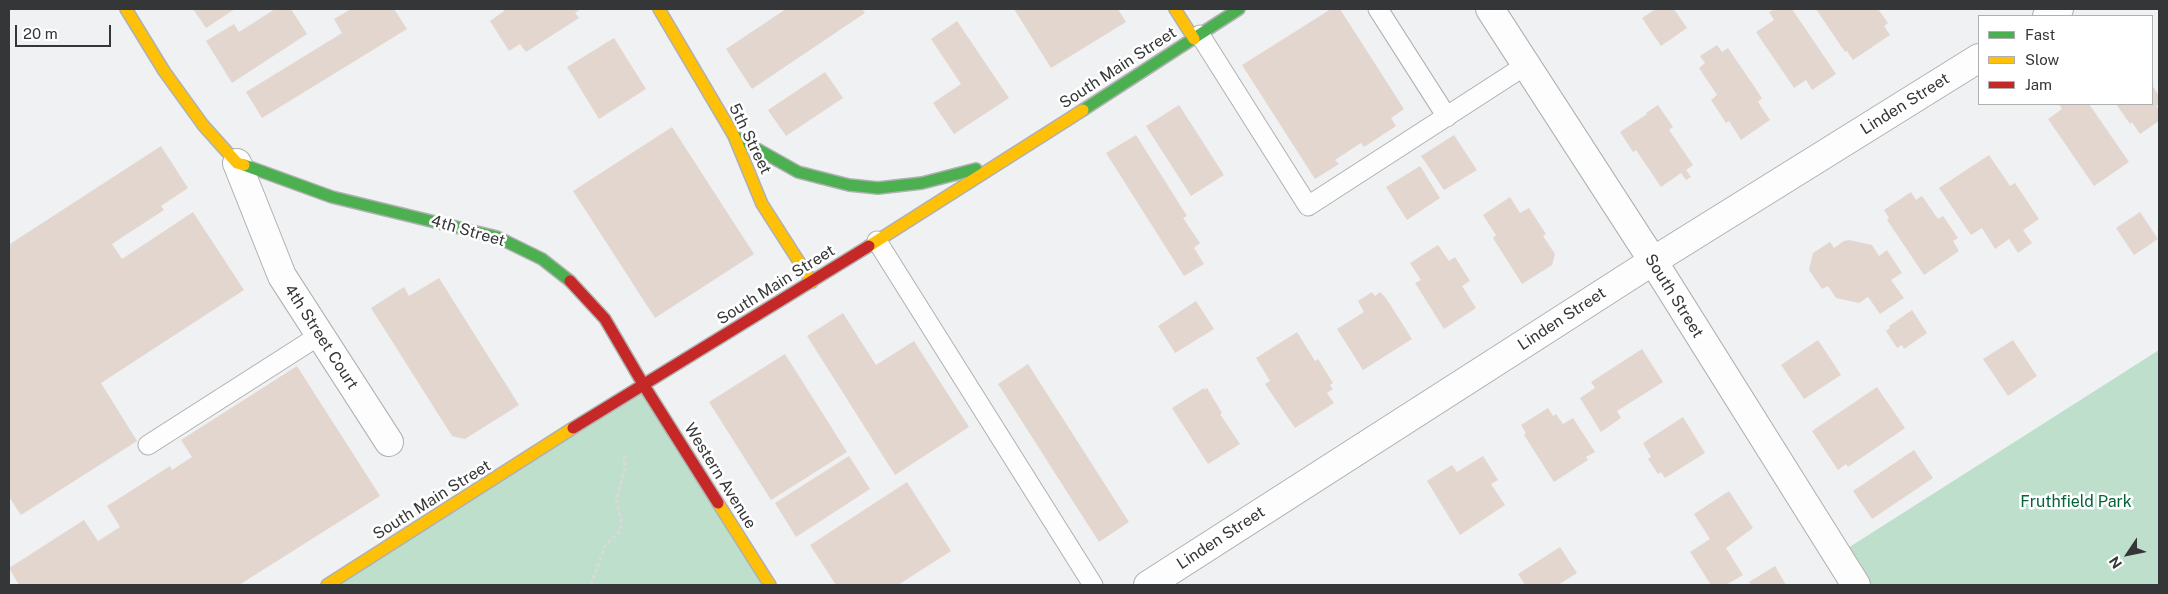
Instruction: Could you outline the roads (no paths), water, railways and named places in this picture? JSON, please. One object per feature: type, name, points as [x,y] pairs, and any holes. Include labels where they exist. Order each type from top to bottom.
[{"type":"main road","name":"4th Street","points":[[126,9],[170,79],[203,125],[237,163],[332,197],[497,237],[542,259],[575,285],[605,319],[643,384]]},
{"type":"main road","name":"5th Street","points":[[659,9],[734,136],[762,204],[812,282]]},
{"type":"main road","points":[[1175,9],[1197,37]]},
{"type":"main road","name":"South Main Street","points":[[328,585],[643,384],[812,282],[1001,163],[1239,9]]},
{"type":"main road","points":[[734,136],[798,172],[849,185],[878,188],[922,184],[1001,163]]},
{"type":"main road","name":"Western Avenue","points":[[643,384],[770,585]]},
{"type":"street","name":"South Street","points":[[1490,9],[1653,261],[1856,585]]},
{"type":"street","name":"Linden Street","points":[[1148,585],[1653,261],[1978,59]]},
{"type":"street","name":"4th Street","points":[[237,163],[262,228]]},
{"type":"street","name":"4th Street Court","points":[[262,228],[282,276],[389,442]]},
{"type":"lane","points":[[1378,9],[1447,118]]},
{"type":"lane","points":[[1197,37],[1308,206],[1447,118],[1526,65]]},
{"type":"lane","points":[[876,241],[1093,585]]},
{"type":"lane","points":[[148,445],[320,335]]},
{"type":"park label","name":"Fruthfield Park","points":[[2076,502]]}]
